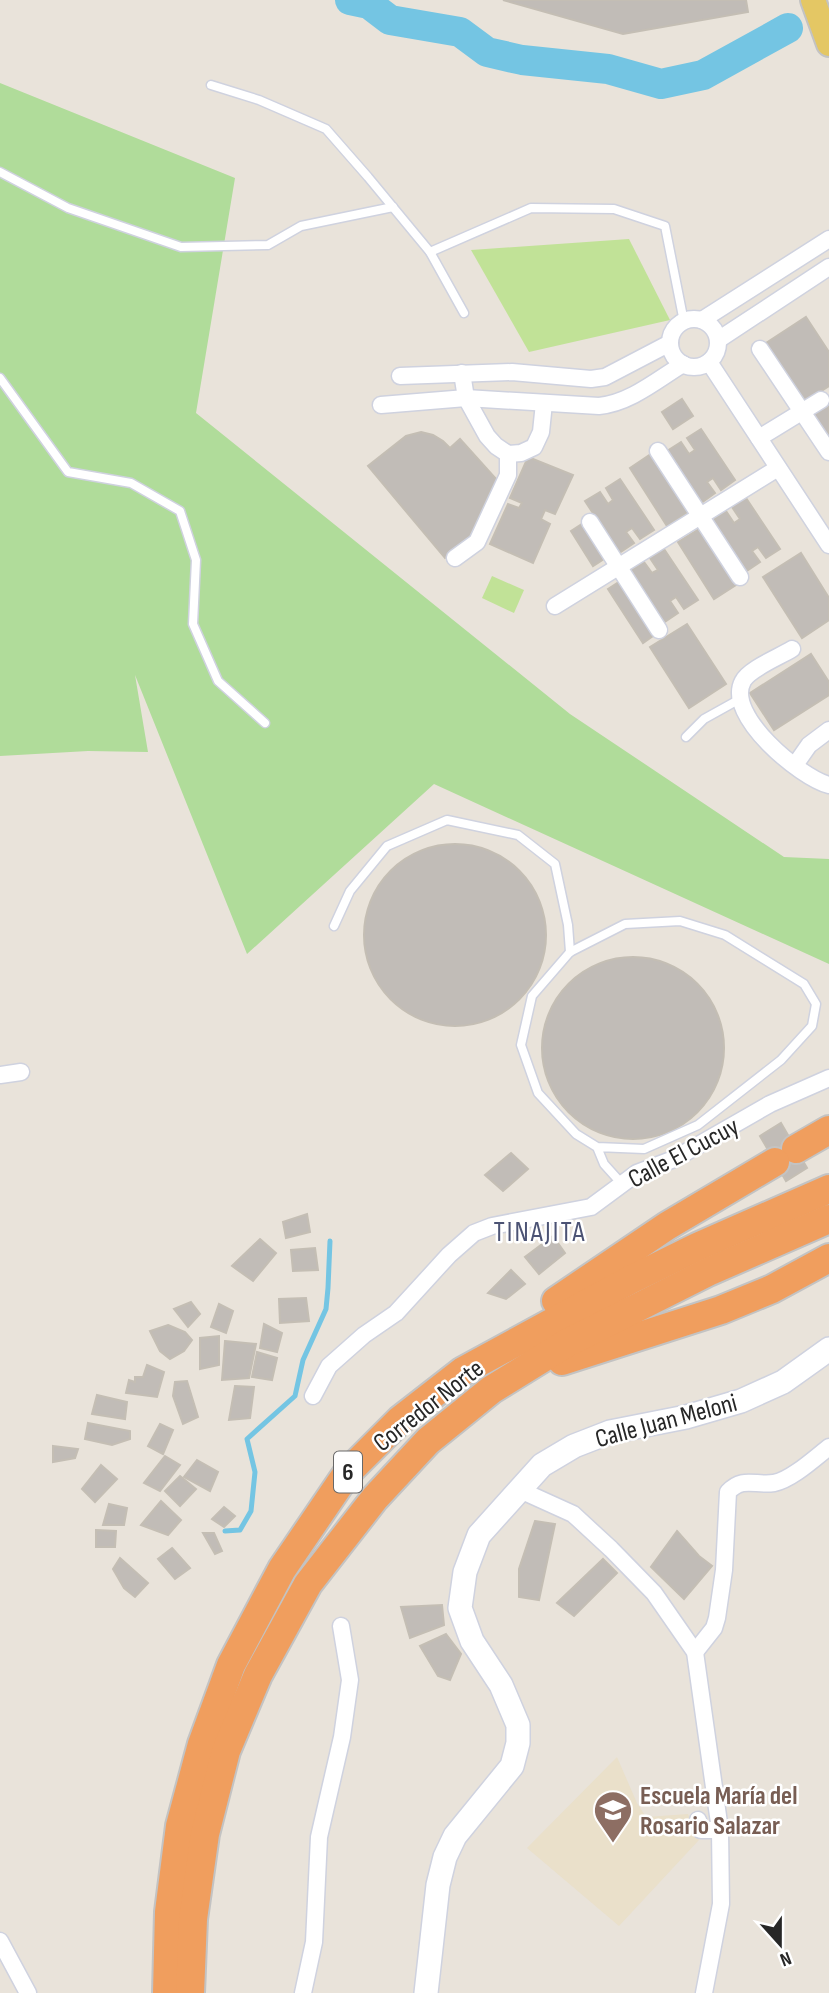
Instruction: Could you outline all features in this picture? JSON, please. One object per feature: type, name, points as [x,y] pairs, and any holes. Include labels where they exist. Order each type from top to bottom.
[{"type":"highway","points":[[463,1371],[575,1288],[667,1226],[829,1130]]},
{"type":"highway","name":"Corredor Norte","points":[[167,1993],[169,1912],[180,1826],[202,1744],[231,1665],[282,1569],[348,1472],[400,1420],[463,1371],[630,1280],[697,1247],[829,1189]]},
{"type":"highway","name":"Corredor Norte","points":[[190,1993],[192,1919],[205,1833],[226,1751],[258,1675],[309,1584],[375,1498],[428,1441],[491,1390],[567,1343],[708,1272],[829,1219]]},
{"type":"highway","points":[[491,1390],[565,1360],[721,1310],[772,1289],[829,1258]]},
{"type":"main road","points":[[815,4],[829,35]]},
{"type":"main road","points":[[815,4],[829,44]]},
{"type":"main road","name":"Calle Juan Meloni","points":[[426,1993],[438,1885],[445,1857],[455,1836],[512,1766],[518,1743],[519,1725],[500,1685],[472,1641],[460,1608],[465,1572],[479,1535],[542,1465],[574,1446],[610,1432],[686,1417],[741,1401],[783,1382],[829,1349]]},
{"type":"street","points":[[702,320],[829,239]]},
{"type":"street","points":[[718,340],[829,267]]},
{"type":"street","points":[[702,320],[713,328],[718,349],[709,362],[701,366],[684,365],[672,352],[672,334],[684,322],[702,320]]},
{"type":"street","points":[[400,376],[512,372],[591,379],[605,377],[670,343]]},
{"type":"street","points":[[760,349],[829,452]]},
{"type":"street","points":[[709,362],[829,545]]},
{"type":"street","points":[[381,405],[466,398],[599,407],[624,400],[684,365]]},
{"type":"street","points":[[463,373],[466,398],[487,436],[509,454],[521,453],[534,447],[541,432],[544,403]]},
{"type":"street","points":[[759,438],[821,400]]},
{"type":"street","points":[[658,451],[740,577]]},
{"type":"street","points":[[455,558],[477,542],[508,475],[509,454]]},
{"type":"street","points":[[555,606],[778,467]]},
{"type":"street","points":[[590,522],[659,630]]},
{"type":"street","points":[[792,649],[747,675],[740,687],[740,699],[757,731],[777,752],[819,782],[829,785]]},
{"type":"street","points":[[795,765],[809,745],[829,730]]},
{"type":"street","points":[[0,1075],[21,1072]]},
{"type":"street","name":"Calle El Cucuy","points":[[313,1396],[329,1366],[364,1335],[396,1313],[449,1255],[474,1233],[492,1226],[591,1208],[637,1172],[674,1159],[770,1104],[829,1078]]},
{"type":"street","points":[[695,1652],[714,1628],[717,1618],[724,1570],[728,1492],[740,1483],[783,1481],[829,1447]]},
{"type":"street","points":[[520,1490],[573,1514],[611,1549],[654,1593],[695,1652],[720,1830],[721,1904],[704,1993]]},
{"type":"street","points":[[303,1993],[314,1942],[319,1837],[342,1737],[350,1680],[341,1626]]},
{"type":"street","points":[[698,1819],[701,1830],[720,1830]]},
{"type":"street","points":[[0,1941],[28,1993]]},
{"type":"lane","points":[[211,85],[258,100],[326,129],[430,252],[464,313]]},
{"type":"lane","points":[[0,172],[68,208],[181,247],[268,245],[302,226],[393,206]]},
{"type":"lane","points":[[430,252],[531,208],[614,209],[665,226],[684,322]]},
{"type":"lane","points":[[0,378],[68,472],[131,483],[180,511],[196,560],[193,624],[218,681],[265,723]]},
{"type":"lane","points":[[685,737],[704,719],[740,699]]},
{"type":"lane","points":[[334,926],[350,891],[387,846],[447,820],[518,835],[555,864],[568,925],[570,952]]},
{"type":"lane","points":[[680,921],[725,935],[804,984],[816,1004],[812,1026],[781,1060],[698,1125],[645,1149],[597,1147],[576,1134],[538,1093],[521,1045],[532,996],[570,952],[625,924],[680,921]]},
{"type":"lane","points":[[597,1147],[604,1164],[622,1184]]},
{"type":"shaded area","name":"Escuela María del Rosario Salazar","points":[[617,1757],[646,1817],[688,1814],[699,1840],[619,1926],[527,1848]]},
{"type":"green space","points":[[0,83],[235,178],[196,413],[570,714],[784,857],[829,859],[829,964],[434,784],[247,954],[135,675],[148,752],[88,751],[0,756]]},
{"type":"green space","points":[[629,239],[670,320],[529,352],[471,250]]},
{"type":"green space","points":[[492,576],[524,590],[514,613],[482,598]]},
{"type":"building","points":[[503,0],[746,0],[748,12],[623,34]]},
{"type":"building","points":[[806,317],[829,352],[829,386],[804,402],[766,343]]},
{"type":"building","points":[[682,399],[693,416],[673,429],[662,412]]},
{"type":"building","points":[[829,400],[829,442],[810,412]]},
{"type":"building","points":[[701,429],[735,480],[721,490],[713,478],[707,482],[715,493],[701,503],[667,451],[681,442],[689,454],[695,450],[687,438]]},
{"type":"building","points":[[421,432],[433,435],[450,448],[460,439],[496,479],[468,541],[445,558],[368,466],[406,436]]},
{"type":"building","points":[[651,454],[688,512],[667,526],[630,468]]},
{"type":"building","points":[[528,457],[573,475],[555,514],[545,510],[541,519],[550,524],[533,563],[490,544],[508,504],[519,508],[522,503],[510,498]]},
{"type":"building","points":[[620,479],[654,530],[640,539],[632,528],[626,532],[634,543],[619,553],[585,501],[600,492],[608,504],[613,500],[606,488]]},
{"type":"building","points":[[746,498],[780,549],[766,558],[758,547],[752,551],[760,562],[745,572],[711,520],[726,511],[734,523],[740,519],[732,507]]},
{"type":"building","points":[[582,524],[604,559],[593,566],[571,531]]},
{"type":"building","points":[[699,529],[736,585],[714,599],[678,542]]},
{"type":"building","points":[[664,549],[698,600],[684,609],[676,597],[670,601],[678,613],[663,623],[629,571],[644,562],[652,573],[658,570],[650,558]]},
{"type":"building","points":[[801,553],[829,598],[829,620],[802,638],[763,577]]},
{"type":"building","points":[[619,582],[653,636],[643,643],[608,589]]},
{"type":"building","points":[[687,624],[726,684],[689,708],[650,647]]},
{"type":"building","points":[[811,654],[829,682],[829,695],[774,730],[750,693]]},
{"type":"building","points":[[455,844],[490,851],[506,859],[519,871],[531,884],[539,900],[546,935],[539,970],[531,986],[519,999],[506,1011],[490,1019],[455,1026],[420,1019],[404,1011],[391,999],[379,986],[371,970],[364,935],[371,900],[379,884],[391,871],[404,859],[420,851]]},
{"type":"building","points":[[633,957],[651,958],[668,964],[698,983],[717,1013],[723,1030],[723,1066],[717,1083],[698,1113],[668,1132],[651,1138],[633,1139],[615,1138],[598,1132],[568,1113],[549,1083],[543,1066],[542,1048],[543,1030],[549,1013],[568,983],[598,964],[615,958]]},
{"type":"building","points":[[781,1123],[807,1168],[786,1181],[760,1136]]},
{"type":"building","points":[[511,1153],[528,1169],[503,1191],[485,1175]]},
{"type":"building","points":[[307,1214],[310,1232],[286,1238],[283,1222]]},
{"type":"building","points":[[553,1236],[565,1253],[539,1274],[525,1257]]},
{"type":"building","points":[[260,1239],[276,1253],[253,1281],[232,1266]]},
{"type":"building","points":[[315,1248],[318,1270],[293,1271],[291,1250]]},
{"type":"building","points":[[511,1270],[525,1284],[506,1299],[488,1293]]},
{"type":"building","points":[[306,1298],[309,1321],[280,1323],[279,1299]]},
{"type":"building","points":[[191,1302],[200,1314],[188,1327],[174,1309]]},
{"type":"building","points":[[219,1304],[233,1311],[226,1333],[211,1327]]},
{"type":"building","points":[[264,1324],[282,1333],[277,1352],[260,1348]]},
{"type":"building","points":[[168,1325],[185,1332],[192,1340],[184,1351],[170,1359],[160,1351],[150,1331]]},
{"type":"building","points":[[219,1336],[219,1365],[200,1369],[200,1338]]},
{"type":"building","points":[[225,1341],[256,1344],[249,1378],[222,1380]]},
{"type":"building","points":[[257,1352],[277,1358],[272,1380],[252,1377]]},
{"type":"building","points":[[147,1365],[164,1372],[157,1397],[126,1393],[129,1380],[135,1382],[135,1377],[143,1377]]},
{"type":"building","points":[[187,1381],[198,1417],[183,1424],[173,1396],[175,1382]]},
{"type":"building","points":[[235,1386],[254,1387],[250,1418],[229,1420]]},
{"type":"building","points":[[97,1395],[127,1402],[125,1419],[92,1414]]},
{"type":"building","points":[[88,1423],[130,1431],[130,1439],[112,1445],[85,1439]]},
{"type":"building","points":[[160,1424],[173,1430],[163,1454],[148,1446]]},
{"type":"building","points":[[53,1446],[78,1449],[75,1458],[53,1462]]},
{"type":"building","points":[[165,1456],[180,1465],[160,1491],[144,1483]]},
{"type":"building","points":[[197,1460],[218,1472],[210,1491],[184,1477]]},
{"type":"building","points":[[101,1465],[117,1479],[95,1502],[82,1489]]},
{"type":"building","points":[[180,1476],[196,1489],[180,1506],[165,1491]]},
{"type":"building","points":[[161,1501],[181,1520],[168,1535],[141,1525]]},
{"type":"building","points":[[109,1504],[127,1508],[124,1525],[103,1525]]},
{"type":"building","points":[[224,1507],[235,1516],[224,1527],[212,1519]]},
{"type":"building","points":[[535,1521],[555,1524],[539,1600],[519,1597],[519,1569]]},
{"type":"building","points":[[96,1530],[116,1531],[115,1547],[96,1547]]},
{"type":"building","points":[[677,1531],[699,1556],[712,1566],[684,1599],[651,1567]]},
{"type":"building","points":[[203,1533],[214,1533],[222,1551],[215,1554]]},
{"type":"building","points":[[172,1548],[190,1568],[175,1579],[158,1559]]},
{"type":"building","points":[[120,1558],[148,1583],[135,1597],[124,1588],[113,1569]]},
{"type":"building","points":[[603,1559],[617,1573],[574,1616],[557,1603]]},
{"type":"building","points":[[442,1605],[444,1625],[410,1638],[401,1607]]},
{"type":"building","points":[[446,1634],[461,1654],[450,1680],[438,1676],[420,1646]]},
{"type":"waterway","points":[[350,0],[369,4],[390,20],[460,32],[487,52],[522,60],[608,69],[661,84],[703,75],[788,28]]},
{"type":"waterway","points":[[225,1531],[240,1530],[251,1511],[255,1472],[247,1439],[295,1396],[303,1360],[326,1309],[330,1241]]},
{"type":"place","name":"Escuela María del Rosario Salazar","points":[[613,1844]]},
{"type":"district","name":"TINAJITA","points":[[540,1231]]}]
